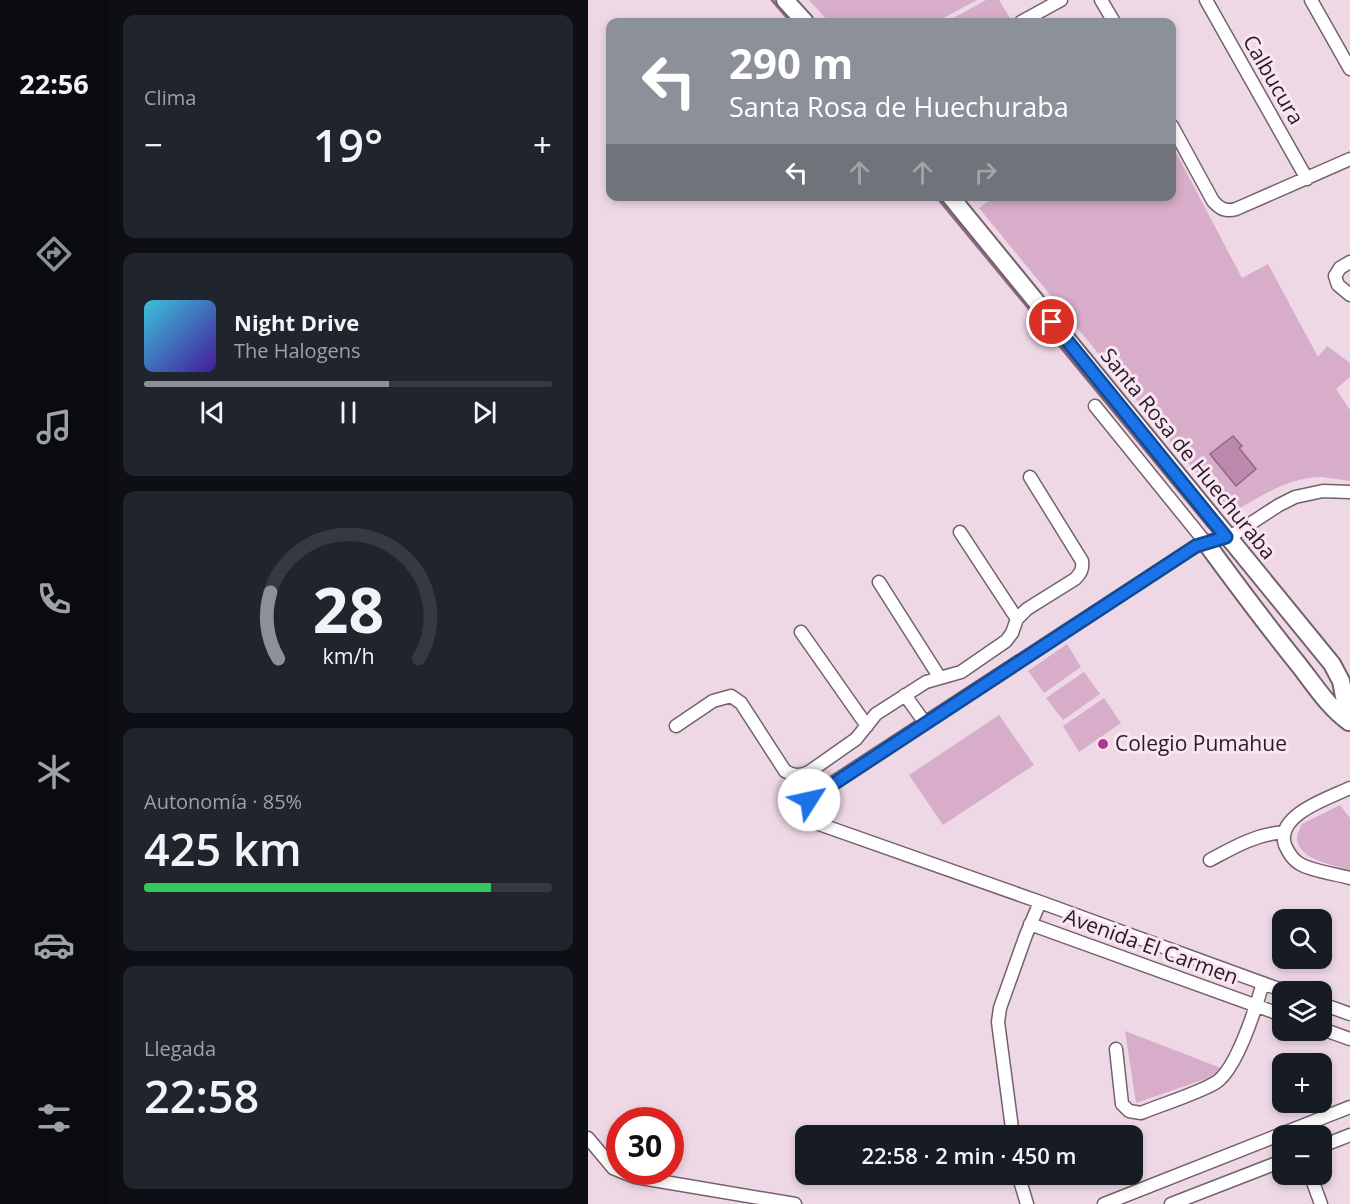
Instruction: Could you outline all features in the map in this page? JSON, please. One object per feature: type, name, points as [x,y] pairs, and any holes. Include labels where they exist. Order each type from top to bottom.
[{"type":"street","points":[[785,0],[801,18]]},
{"type":"street","points":[[1028,18],[1061,0]]},
{"type":"street","points":[[1101,0],[1112,18]]},
{"type":"street","name":"Calbucura","points":[[1206,0],[1307,179]]},
{"type":"street","points":[[1311,0],[1350,69]]},
{"type":"street","points":[[1176,133],[1214,201],[1223,210],[1236,209],[1350,159]]},
{"type":"street","name":"Santa Rosa de Huechuraba","points":[[954,201],[1226,537],[1332,664],[1341,681],[1349,722]]},
{"type":"street","points":[[1350,262],[1335,276],[1338,285],[1350,295]]},
{"type":"street","name":"Santa Rosa de Huechuraba","points":[[1095,406],[1206,543],[1241,592],[1334,709],[1349,722]]},
{"type":"street","points":[[676,726],[713,701],[725,697],[736,698],[785,771],[796,775],[809,772],[856,739],[876,714],[926,682],[961,672],[1006,641],[1017,619],[1027,609],[1076,579],[1083,566],[1030,477]]},
{"type":"street","points":[[905,695],[925,723],[1196,546],[1236,533],[1279,504],[1295,497],[1323,491],[1350,492]]},
{"type":"street","points":[[960,532],[1017,619]]},
{"type":"street","points":[[879,582],[940,678]]},
{"type":"street","points":[[801,632],[867,726]]},
{"type":"street","points":[[1307,675],[1316,678],[1323,677],[1329,672],[1332,664]]},
{"type":"street","name":"Avenida El Carmen","points":[[925,723],[814,795],[809,800],[806,811],[808,817],[819,824],[1272,986]]},
{"type":"street","points":[[1350,788],[1301,812],[1288,823],[1284,843],[1289,854],[1300,864],[1350,878]]},
{"type":"street","points":[[1210,860],[1251,839],[1269,833],[1285,832]]},
{"type":"street","name":"Avenida El Carmen","points":[[1040,902],[1030,924],[1272,1012]]},
{"type":"street","points":[[1012,1125],[998,1022],[1000,1008],[1030,924]]},
{"type":"street","points":[[1116,1049],[1122,1104],[1129,1111],[1141,1113],[1216,1082],[1230,1068],[1263,983]]},
{"type":"street","points":[[1332,1008],[1350,1014]]},
{"type":"street","points":[[1332,1033],[1350,1039]]},
{"type":"street","points":[[1312,1125],[1350,1107]]},
{"type":"street","points":[[1332,1142],[1350,1135]]},
{"type":"street","points":[[588,1138],[606,1160]]},
{"type":"street","points":[[1104,1204],[1272,1142]]},
{"type":"street","points":[[1171,1204],[1272,1165]]},
{"type":"street","points":[[682,1185],[795,1204]]},
{"type":"street","points":[[1021,1185],[1027,1204]]},
{"type":"street","points":[[1315,1185],[1322,1204]]},
{"type":"shaded area","points":[[809,0],[977,0],[943,18],[825,18]]},
{"type":"shaded area","points":[[986,0],[999,0],[1010,18],[953,18]]},
{"type":"shaded area","points":[[1176,153],[1242,278],[1268,264],[1318,357],[1327,346],[1350,363],[1350,377],[1336,389],[1350,410],[1350,481],[1322,477],[1285,484],[1230,514],[979,208],[989,201],[1176,201]]},
{"type":"shaded area","points":[[1233,436],[1242,446],[1239,448],[1256,469],[1236,486],[1210,454]]},
{"type":"shaded area","points":[[1067,644],[1081,667],[1044,693],[1028,671]]},
{"type":"shaded area","points":[[1084,672],[1100,694],[1063,720],[1046,698]]},
{"type":"shaded area","points":[[1104,698],[1121,723],[1079,752],[1063,726]]},
{"type":"shaded area","points":[[999,715],[1034,765],[943,825],[909,775]]},
{"type":"shaded area","points":[[1340,805],[1350,818],[1350,870],[1318,860],[1303,852],[1297,838],[1302,824]]},
{"type":"shaded area","points":[[1125,1031],[1221,1068],[1214,1076],[1136,1103]]},
{"type":"waterway","points":[[772,0],[788,18]]},
{"type":"waterway","points":[[940,201],[1209,527]]},
{"type":"waterway","points":[[1232,554],[1250,576]]},
{"type":"place","name":"Colegio Pumahue","points":[[1103,744]]},
{"type":"route","points":[[809,800],[1196,546],[1226,537],[1052,322]]}]
